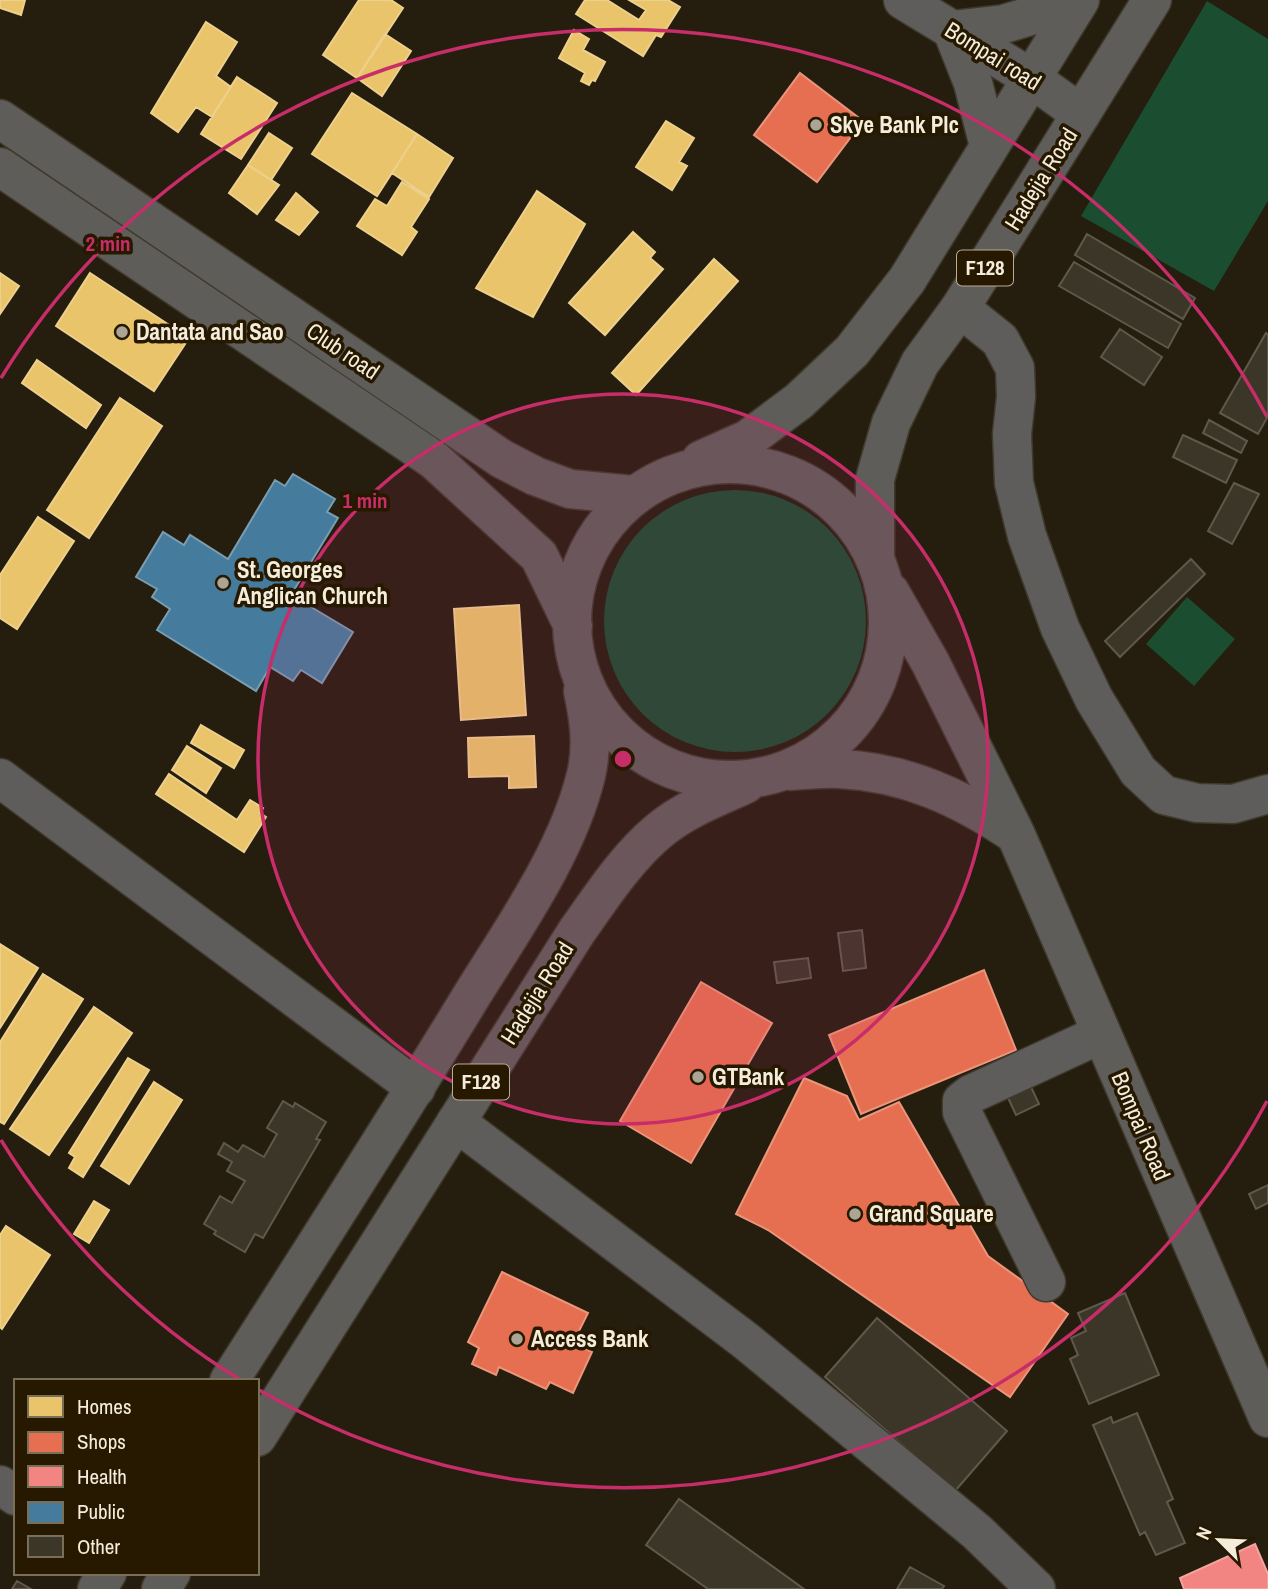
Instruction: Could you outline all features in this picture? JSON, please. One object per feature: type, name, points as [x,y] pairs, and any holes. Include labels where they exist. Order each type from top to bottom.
[{"type":"main road","points":[[989,146],[977,96],[952,30],[1004,24],[1080,0]]},
{"type":"main road","name":"F128","points":[[230,1379],[416,1088],[530,901],[566,832],[586,774],[591,730],[575,658],[573,626],[576,583],[597,535],[633,495],[748,439],[799,401],[852,351],[907,280],[1080,0]]},
{"type":"main road","name":"Hadejia Road","points":[[880,569],[875,479],[891,423],[920,363],[960,308],[1152,0]]},
{"type":"main road","name":"Club road","points":[[0,120],[502,458],[535,476],[570,489],[633,495]]},
{"type":"main road","points":[[0,167],[434,460],[539,556],[573,626]]},
{"type":"main road","points":[[104,237],[127,204]]},
{"type":"main road","name":"Bompai Road","points":[[680,470],[726,462],[772,467],[814,485],[849,515],[930,662],[1016,835],[1268,1418]]},
{"type":"main road","name":"F128","points":[[771,775],[835,742],[871,697],[888,642],[880,569]]},
{"type":"main road","points":[[581,678],[601,717],[632,749],[670,770],[713,781],[838,768],[875,772],[907,779],[985,814],[1016,835]]},
{"type":"main road","name":"Hadejia Road","points":[[259,1434],[577,930],[620,872],[660,830],[699,806],[771,775]]},
{"type":"street","name":"Bompai road","points":[[903,0],[1031,78],[1081,114]]},
{"type":"street","points":[[960,308],[1000,340],[1015,368],[1016,397],[1012,434],[1014,483],[1027,536],[1060,628],[1094,699],[1138,771],[1164,795],[1196,803],[1233,804],[1268,794]]},
{"type":"street","points":[[0,778],[416,1088]]},
{"type":"street","points":[[1046,1282],[962,1112],[962,1101],[971,1094],[1101,1034]]},
{"type":"street","points":[[456,1122],[757,1350],[977,1532],[1036,1589]]},
{"type":"green space","points":[[1207,1],[1268,39],[1268,201],[1214,291],[1081,216]]},
{"type":"green space","points":[[735,490],[761,492],[785,500],[808,512],[828,528],[844,548],[856,571],[864,595],[864,647],[856,671],[844,694],[828,714],[808,730],[785,742],[761,750],[735,752],[709,750],[685,742],[662,730],[642,714],[626,694],[614,671],[606,647],[604,621],[606,595],[614,571],[626,548],[642,528],[662,512],[685,500],[709,492]]},
{"type":"green space","points":[[1187,597],[1235,639],[1194,686],[1146,644]]},
{"type":"building: Homes","points":[[0,0],[25,0],[21,15],[0,8]]},
{"type":"building: Homes","points":[[359,0],[391,0],[403,8],[357,78],[323,55]]},
{"type":"building: Homes","points":[[585,0],[607,0],[639,20],[646,10],[629,0],[668,0],[680,7],[661,37],[656,35],[643,56],[576,14]]},
{"type":"building: Homes","points":[[206,22],[237,42],[216,76],[231,87],[212,117],[196,107],[178,132],[151,113]]},
{"type":"building: Homes","points":[[574,30],[589,39],[583,50],[605,62],[595,81],[592,80],[589,85],[581,81],[585,73],[559,58]]},
{"type":"building: Homes","points":[[385,34],[411,51],[382,96],[357,78]]},
{"type":"building: Homes","points":[[237,77],[277,103],[241,159],[201,134]]},
{"type":"building: Homes","points":[[352,93],[417,134],[377,196],[312,154]]},
{"type":"building: Homes","points":[[666,121],[694,138],[679,162],[687,166],[672,190],[636,167]]},
{"type":"building: Homes","points":[[269,133],[292,148],[271,180],[248,165]]},
{"type":"building: Homes","points":[[417,134],[453,158],[429,197],[392,173]]},
{"type":"building: Homes","points":[[248,165],[279,185],[257,214],[229,193]]},
{"type":"building: Homes","points":[[402,182],[429,199],[411,227],[417,232],[402,255],[357,226],[375,199],[387,206]]},
{"type":"building: Homes","points":[[537,191],[585,224],[533,317],[476,288]]},
{"type":"building: Homes","points":[[296,193],[318,212],[299,235],[276,220]]},
{"type":"building: Homes","points":[[633,232],[655,252],[650,258],[663,269],[605,335],[569,303]]},
{"type":"building: Homes","points":[[714,259],[738,281],[636,395],[612,373]]},
{"type":"building: Homes","points":[[0,273],[19,286],[0,314]]},
{"type":"building: Homes","name":"Dantata and Sao","points":[[90,273],[189,338],[154,391],[56,326]]},
{"type":"building: Homes","points":[[37,360],[101,405],[86,428],[22,383]]},
{"type":"building: Homes","points":[[120,398],[162,426],[89,538],[47,510]]},
{"type":"building: Homes","points":[[38,517],[74,541],[17,629],[0,618],[0,575]]},
{"type":"building: Homes","points":[[519,605],[526,715],[461,720],[454,609]]},
{"type":"building: Homes","points":[[201,725],[244,750],[234,768],[191,743]]},
{"type":"building: Homes","points":[[534,736],[536,787],[509,788],[509,776],[469,777],[468,738]]},
{"type":"building: Homes","points":[[187,746],[221,768],[206,793],[172,770]]},
{"type":"building: Homes","points":[[169,774],[237,820],[250,800],[263,808],[260,813],[266,817],[244,852],[156,794]]},
{"type":"building: Homes","points":[[0,944],[38,968],[0,1028]]},
{"type":"building: Homes","points":[[43,974],[83,999],[4,1124],[0,1122],[0,1042]]},
{"type":"building: Homes","points":[[94,1007],[132,1033],[49,1155],[10,1129]]},
{"type":"building: Homes","points":[[128,1058],[149,1070],[83,1177],[69,1168],[75,1157],[69,1153]]},
{"type":"building: Homes","points":[[154,1082],[182,1100],[129,1184],[101,1166]]},
{"type":"building: Homes","points":[[94,1201],[109,1210],[89,1243],[74,1234]]},
{"type":"building: Homes","points":[[6,1226],[50,1255],[2,1329],[0,1235]]},
{"type":"building: Shops","points":[[800,73],[863,121],[817,182],[754,135]]},
{"type":"building: Shops","points":[[984,970],[1016,1050],[861,1114],[829,1035]]},
{"type":"building: Shops","points":[[701,982],[772,1023],[691,1163],[620,1121]]},
{"type":"building: Shops","points":[[804,1078],[847,1096],[859,1120],[899,1102],[988,1256],[1068,1314],[1010,1397],[768,1230],[736,1214]]},
{"type":"building: Shops","points":[[502,1272],[588,1313],[573,1343],[592,1352],[573,1393],[550,1382],[546,1389],[499,1367],[496,1375],[472,1364],[479,1348],[468,1342]]},
{"type":"building: Health","points":[[1255,1544],[1268,1574],[1268,1589],[1184,1589],[1180,1578]]},
{"type":"building: Public","name":"St. Georges Anglican Church","points":[[293,474],[335,499],[327,512],[338,518],[291,595],[353,632],[322,683],[301,670],[293,681],[270,667],[256,691],[157,630],[170,609],[152,597],[157,589],[136,577],[163,532],[184,545],[190,535],[228,559],[275,480],[285,486]]},
{"type":"building: Other","points":[[1087,234],[1195,298],[1183,319],[1075,255]]},
{"type":"building: Other","points":[[1074,262],[1181,324],[1168,348],[1059,286]]},
{"type":"building: Other","points":[[1120,329],[1162,357],[1144,385],[1101,357]]},
{"type":"building: Other","points":[[1266,333],[1268,416],[1258,434],[1220,413]]},
{"type":"building: Other","points":[[1209,420],[1247,441],[1241,453],[1203,433]]},
{"type":"building: Other","points":[[1183,435],[1237,460],[1226,483],[1173,457]]},
{"type":"building: Other","points":[[1234,483],[1259,494],[1232,544],[1208,531]]},
{"type":"building: Other","points":[[1191,559],[1205,574],[1120,657],[1105,641]]},
{"type":"building: Other","points":[[862,930],[866,968],[843,971],[838,933]]},
{"type":"building: Other","points":[[808,958],[811,978],[777,983],[774,962]]},
{"type":"building: Other","points":[[1025,1074],[1039,1104],[1016,1115],[1002,1085]]},
{"type":"building: Other","points":[[283,1101],[293,1107],[295,1103],[326,1122],[316,1139],[320,1140],[263,1238],[255,1234],[245,1252],[214,1234],[216,1231],[204,1224],[220,1196],[232,1203],[245,1181],[227,1171],[232,1162],[218,1154],[224,1143],[238,1152],[243,1145],[264,1157],[277,1134],[267,1128]]},
{"type":"building: Other","points":[[1268,1185],[1268,1203],[1256,1209],[1249,1194]]},
{"type":"building: Other","points":[[1125,1293],[1159,1375],[1089,1404],[1070,1359],[1078,1355],[1071,1338],[1086,1331],[1078,1313]]},
{"type":"building: Other","points":[[877,1318],[1007,1431],[955,1491],[825,1377]]},
{"type":"building: Other","points":[[1137,1413],[1173,1499],[1167,1502],[1185,1543],[1156,1555],[1145,1532],[1140,1535],[1093,1425],[1111,1417],[1113,1423]]},
{"type":"building: Other","points":[[679,1499],[804,1589],[708,1589],[646,1545]]},
{"type":"building: Other","points":[[910,1567],[944,1586],[942,1589],[897,1589]]},
{"type":"building: Other","points":[[17,1581],[31,1589],[12,1589]]},
{"type":"place","name":"Skye Bank Plc","points":[[816,125]]},
{"type":"place","name":"Dantata and Sao","points":[[122,332]]},
{"type":"place","name":"St. Georges Anglican Church","points":[[223,583]]},
{"type":"place","name":"GTBank","points":[[698,1077]]},
{"type":"place","name":"Grand Square","points":[[855,1214]]},
{"type":"place","name":"Access Bank","points":[[517,1339]]}]
